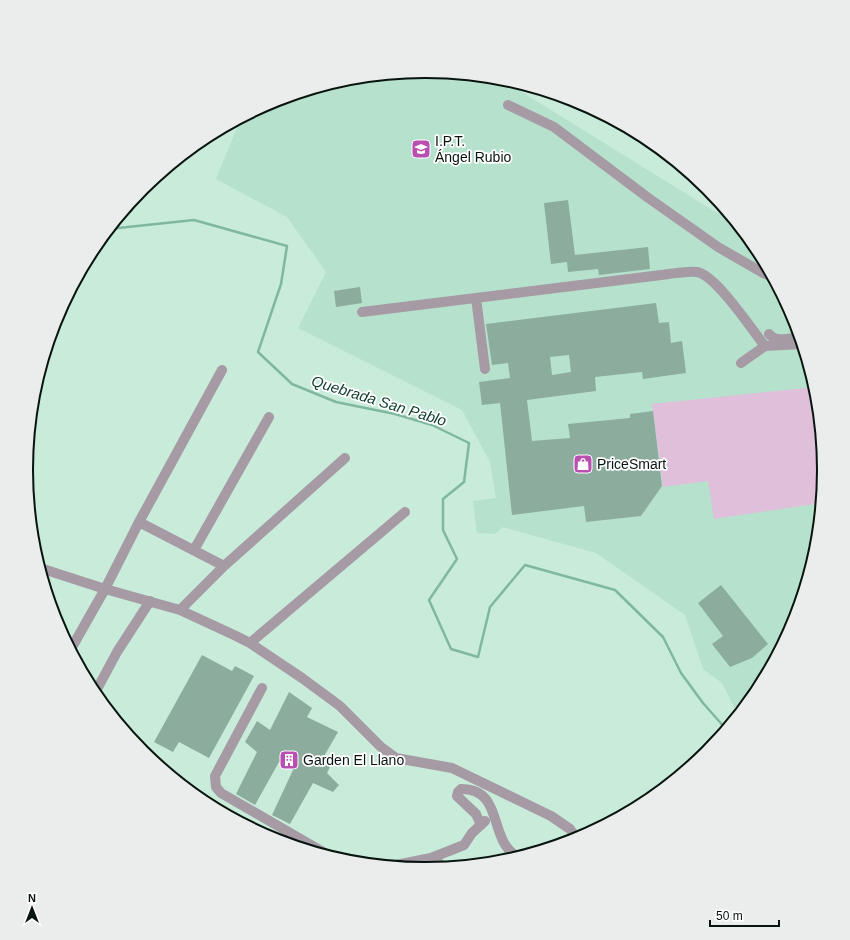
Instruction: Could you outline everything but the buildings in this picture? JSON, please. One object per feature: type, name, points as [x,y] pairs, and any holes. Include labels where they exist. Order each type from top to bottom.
[{"type":"street","points":[[508,105],[554,127],[647,197],[718,247],[764,273]]},
{"type":"street","points":[[362,312],[669,274],[697,272],[706,276],[717,285],[765,346]]},
{"type":"street","points":[[476,298],[485,369]]},
{"type":"street","points":[[769,334],[776,340],[794,338]]},
{"type":"street","points":[[741,363],[765,346],[796,344]]},
{"type":"street","points":[[73,643],[105,588],[139,522],[222,370]]},
{"type":"street","points":[[194,550],[269,417]]},
{"type":"street","points":[[180,610],[224,566],[345,458]]},
{"type":"street","points":[[250,643],[405,512]]},
{"type":"street","points":[[139,522],[224,566]]},
{"type":"street","points":[[46,570],[180,610],[250,643],[340,706],[381,747],[396,758],[452,768],[480,787],[551,816],[570,829],[573,833]]},
{"type":"street","points":[[98,686],[117,652],[150,601]]},
{"type":"street","points":[[262,688],[215,776],[216,787],[221,793],[310,845]]},
{"type":"street","points":[[480,787],[494,813],[499,832],[505,844],[513,852]]},
{"type":"street","points":[[480,787],[461,789],[457,796],[476,814],[481,825]]},
{"type":"street","points":[[413,862],[431,858],[464,845],[472,834],[494,813]]},
{"type":"street","points":[[431,858],[436,862]]},
{"type":"shaded area","points":[[425,78],[451,79],[476,81],[517,89],[723,215],[751,252],[764,274],[777,297],[796,344],[804,369],[814,419],[817,470],[814,521],[804,571],[796,596],[777,643],[751,688],[735,710],[722,683],[703,669],[685,615],[596,553],[503,527],[495,534],[477,533],[473,501],[496,498],[490,462],[462,410],[298,328],[326,272],[287,217],[216,179],[238,126],[275,108],[324,91],[374,81]]},
{"type":"shaded area","points":[[808,388],[814,419],[816,444],[817,470],[815,504],[714,519],[708,481],[663,487],[652,404]]},
{"type":"waterway","name":"Quebrada San Pablo","points":[[116,228],[194,220],[287,246],[281,284],[258,352],[292,384],[336,402],[395,414],[432,425],[469,443],[464,482],[443,499],[443,530],[457,559],[429,600],[451,649],[478,657],[490,607],[525,565],[615,590],[663,637],[681,673],[703,703],[722,725]]},
{"type":"place","name":"I.P.T. Ángel Rubio","points":[[421,149]]},
{"type":"place","name":"PriceSmart","points":[[583,464]]},
{"type":"place","name":"Garden El Llano","points":[[289,760]]}]
